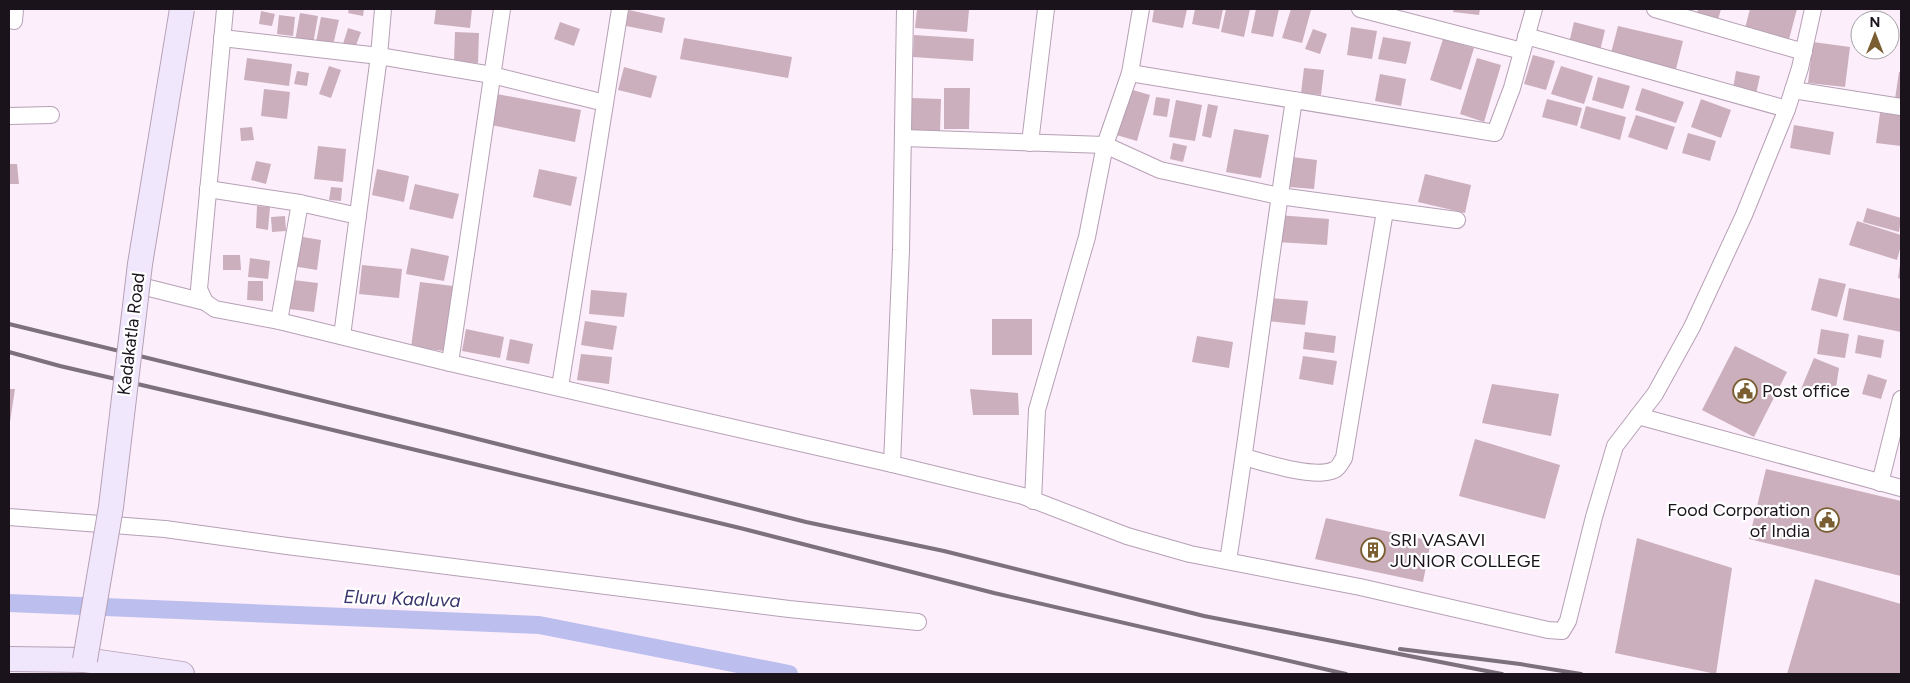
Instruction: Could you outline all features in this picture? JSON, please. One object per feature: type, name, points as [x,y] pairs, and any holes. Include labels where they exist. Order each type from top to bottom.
[{"type":"street","points":[[9,20],[14,21],[15,9]]},
{"type":"street","name":"Kadakatla Road","points":[[85,660],[111,507],[137,285],[182,9]]},
{"type":"street","points":[[205,302],[199,288],[225,9]]},
{"type":"street","points":[[342,336],[379,56],[383,9]]},
{"type":"street","points":[[450,363],[502,9]]},
{"type":"street","points":[[560,387],[620,9]]},
{"type":"street","points":[[892,464],[901,250],[905,9]]},
{"type":"street","points":[[1030,143],[1046,9]]},
{"type":"street","points":[[1033,501],[1037,410],[1087,237],[1105,145],[1130,73],[1141,9]]},
{"type":"street","points":[[1360,9],[1524,44],[1787,109]]},
{"type":"street","points":[[1130,73],[1494,133],[1512,88],[1534,9]]},
{"type":"street","points":[[1655,9],[1804,52]]},
{"type":"street","points":[[137,285],[205,302],[215,309],[280,321],[450,363],[892,464],[1023,496],[1126,536],[1190,554],[1360,587],[1548,630],[1562,630],[1568,621],[1594,517],[1616,446],[1655,394],[1692,327],[1744,215],[1787,109],[1804,52],[1813,9]]},
{"type":"street","points":[[222,38],[379,56],[492,75],[605,103]]},
{"type":"street","points":[[1793,90],[1901,107]]},
{"type":"street","points":[[1228,561],[1294,100]]},
{"type":"street","points":[[9,116],[51,115]]},
{"type":"street","points":[[903,138],[1105,145],[1160,170],[1279,196],[1457,220]]},
{"type":"street","points":[[208,189],[300,203],[358,216]]},
{"type":"street","points":[[280,321],[300,203]]},
{"type":"street","points":[[1244,457],[1290,469],[1325,473],[1336,469],[1344,458],[1385,211]]},
{"type":"street","points":[[1880,482],[1901,399]]},
{"type":"street","points":[[1638,416],[1901,488]]},
{"type":"street","points":[[9,517],[166,529],[789,609],[918,622]]},
{"type":"street","points":[[9,659],[85,660],[182,674]]},
{"type":"building","points":[[349,9],[364,9],[363,16],[348,13]]},
{"type":"building","points":[[436,9],[472,9],[470,28],[434,24]]},
{"type":"building","points":[[917,9],[969,10],[967,32],[915,28]]},
{"type":"building","points":[[1154,9],[1187,9],[1183,28],[1152,22]]},
{"type":"building","points":[[1195,9],[1223,9],[1219,29],[1192,24]]},
{"type":"building","points":[[1226,9],[1250,9],[1244,37],[1221,32]]},
{"type":"building","points":[[1256,9],[1279,9],[1273,37],[1251,33]]},
{"type":"building","points":[[1291,9],[1311,10],[1302,43],[1282,38]]},
{"type":"building","points":[[1454,9],[1480,9],[1479,15],[1453,12]]},
{"type":"building","points":[[1698,9],[1721,9],[1718,20],[1697,13]]},
{"type":"building","points":[[1750,9],[1797,9],[1788,43],[1744,32]]},
{"type":"building","points":[[629,10],[665,18],[662,33],[626,26]]},
{"type":"building","points":[[261,11],[275,14],[272,26],[259,24]]},
{"type":"building","points":[[300,13],[318,16],[313,44],[295,41]]},
{"type":"building","points":[[279,15],[295,17],[293,36],[277,34]]},
{"type":"building","points":[[321,17],[339,20],[333,45],[316,42]]},
{"type":"building","points":[[560,22],[580,29],[574,46],[554,39]]},
{"type":"building","points":[[1574,22],[1605,30],[1600,51],[1569,43]]},
{"type":"building","points":[[1618,26],[1683,41],[1676,69],[1611,53]]},
{"type":"building","points":[[1351,27],[1377,31],[1372,59],[1347,55]]},
{"type":"building","points":[[348,28],[361,32],[355,48],[343,44]]},
{"type":"building","points":[[1313,29],[1327,34],[1320,54],[1305,49]]},
{"type":"building","points":[[455,32],[479,33],[478,63],[454,62]]},
{"type":"building","points":[[914,35],[974,39],[973,61],[913,57]]},
{"type":"building","points":[[1383,37],[1411,42],[1406,64],[1378,59]]},
{"type":"building","points":[[684,38],[792,57],[788,78],[680,59]]},
{"type":"building","points":[[1443,39],[1474,48],[1461,90],[1430,80]]},
{"type":"building","points":[[1813,42],[1850,47],[1845,87],[1808,83]]},
{"type":"building","points":[[1533,55],[1555,61],[1546,90],[1524,84]]},
{"type":"building","points":[[247,58],[292,64],[289,86],[244,80]]},
{"type":"building","points":[[1477,58],[1501,65],[1484,122],[1460,114]]},
{"type":"building","points":[[329,66],[341,70],[331,98],[319,94]]},
{"type":"building","points":[[1561,66],[1593,76],[1584,104],[1551,94]]},
{"type":"building","points":[[624,67],[657,76],[651,98],[618,90]]},
{"type":"building","points":[[1304,68],[1324,70],[1321,95],[1301,93]]},
{"type":"building","points":[[297,71],[309,73],[307,86],[294,84]]},
{"type":"building","points":[[1736,71],[1760,76],[1756,94],[1733,89]]},
{"type":"building","points":[[1899,72],[1901,72],[1901,100],[1895,99]]},
{"type":"building","points":[[1380,74],[1406,79],[1401,106],[1375,101]]},
{"type":"building","points":[[1598,77],[1630,86],[1623,109],[1592,100]]},
{"type":"building","points":[[944,88],[970,88],[969,129],[944,129]]},
{"type":"building","points":[[1126,88],[1150,95],[1137,141],[1113,134]]},
{"type":"building","points":[[1642,88],[1684,102],[1676,123],[1635,110]]},
{"type":"building","points":[[264,89],[290,92],[287,119],[261,116]]},
{"type":"building","points":[[497,94],[581,110],[575,142],[491,125]]},
{"type":"building","points":[[1156,97],[1170,99],[1167,117],[1153,115]]},
{"type":"building","points":[[912,98],[941,99],[940,131],[911,130]]},
{"type":"building","points":[[1547,99],[1582,108],[1577,126],[1542,117]]},
{"type":"building","points":[[1701,99],[1731,110],[1721,138],[1691,127]]},
{"type":"building","points":[[1176,100],[1202,105],[1195,141],[1169,137]]},
{"type":"building","points":[[1208,104],[1218,106],[1211,138],[1202,136]]},
{"type":"building","points":[[1586,106],[1626,117],[1620,140],[1580,128]]},
{"type":"building","points":[[1880,113],[1901,115],[1901,146],[1876,143]]},
{"type":"building","points":[[1636,115],[1675,127],[1667,150],[1628,137]]},
{"type":"building","points":[[1794,125],[1834,132],[1830,155],[1790,148]]},
{"type":"building","points":[[252,127],[254,140],[241,141],[240,128]]},
{"type":"building","points":[[1234,129],[1269,135],[1261,178],[1226,172]]},
{"type":"building","points":[[1688,133],[1716,141],[1710,161],[1682,153]]},
{"type":"building","points":[[1173,143],[1187,146],[1183,162],[1170,159]]},
{"type":"building","points":[[318,146],[346,149],[343,182],[314,179]]},
{"type":"building","points":[[1292,157],[1317,160],[1314,189],[1289,187]]},
{"type":"building","points":[[256,161],[271,164],[266,184],[251,180]]},
{"type":"building","points":[[9,164],[17,164],[19,184],[9,184]]},
{"type":"building","points":[[377,169],[409,176],[404,202],[372,195]]},
{"type":"building","points":[[539,169],[577,177],[571,206],[533,197]]},
{"type":"building","points":[[1425,174],[1471,185],[1465,213],[1418,202]]},
{"type":"building","points":[[415,184],[459,194],[453,219],[409,209]]},
{"type":"building","points":[[331,187],[342,188],[341,201],[329,200]]},
{"type":"building","points":[[257,206],[270,207],[268,230],[256,228]]},
{"type":"building","points":[[1867,208],[1901,218],[1899,232],[1863,222]]},
{"type":"building","points":[[1278,215],[1329,219],[1327,245],[1276,242]]},
{"type":"building","points":[[285,216],[286,231],[272,232],[271,217]]},
{"type":"building","points":[[1857,221],[1901,235],[1901,245],[1897,260],[1849,245]]},
{"type":"building","points":[[297,236],[321,240],[317,270],[292,266]]},
{"type":"building","points":[[411,248],[449,256],[444,281],[406,274]]},
{"type":"building","points":[[223,255],[240,255],[241,270],[223,270]]},
{"type":"building","points":[[250,258],[270,261],[268,279],[248,277]]},
{"type":"building","points":[[362,265],[402,269],[399,298],[359,294]]},
{"type":"building","points":[[1901,265],[1901,279],[1898,278]]},
{"type":"building","points":[[1819,278],[1846,284],[1837,317],[1811,310]]},
{"type":"building","points":[[293,280],[318,283],[314,312],[289,309]]},
{"type":"building","points":[[248,281],[263,281],[263,301],[247,300]]},
{"type":"building","points":[[420,282],[453,286],[444,351],[411,347]]},
{"type":"building","points":[[1849,288],[1901,299],[1901,332],[1843,320]]},
{"type":"building","points":[[591,290],[627,293],[624,317],[589,314]]},
{"type":"building","points":[[1270,298],[1308,301],[1305,325],[1268,321]]},
{"type":"building","points":[[992,319],[1032,319],[1032,355],[992,355]]},
{"type":"building","points":[[585,321],[617,326],[613,350],[581,345]]},
{"type":"building","points":[[466,329],[504,337],[500,358],[462,351]]},
{"type":"building","points":[[1821,329],[1849,334],[1845,358],[1817,354]]},
{"type":"building","points":[[1305,332],[1336,336],[1334,353],[1303,349]]},
{"type":"building","points":[[1858,335],[1884,340],[1881,358],[1855,353]]},
{"type":"building","points":[[1197,336],[1233,342],[1229,368],[1192,362]]},
{"type":"building","points":[[510,339],[533,344],[529,364],[506,360]]},
{"type":"building","name":"Post office","points":[[1735,346],[1787,372],[1754,437],[1702,410]]},
{"type":"building","points":[[581,354],[612,357],[609,384],[577,380]]},
{"type":"building","points":[[1303,356],[1337,361],[1333,385],[1299,379]]},
{"type":"building","points":[[1814,358],[1839,368],[1835,394],[1801,389]]},
{"type":"building","points":[[1868,374],[1887,380],[1881,399],[1862,394]]},
{"type":"building","points":[[1492,384],[1559,394],[1551,436],[1482,423]]},
{"type":"building","points":[[9,389],[15,389],[10,422],[9,421]]},
{"type":"building","points":[[970,389],[1018,393],[1019,415],[973,415]]},
{"type":"building","points":[[1475,439],[1560,465],[1545,519],[1459,496]]},
{"type":"building","name":"Food Corporation of India","points":[[1766,469],[1901,501],[1901,576],[1749,539]]},
{"type":"building","name":"SRI VASAVI JUNIOR COLLEGE","points":[[1326,518],[1431,541],[1423,582],[1315,559]]},
{"type":"building","points":[[1637,538],[1732,568],[1716,674],[1615,653]]},
{"type":"building","points":[[1815,579],[1901,604],[1901,674],[1787,674]]},
{"type":"waterway","name":"Eluru Kaaluva","points":[[9,603],[539,625],[789,674]]},
{"type":"railway","points":[[9,324],[442,430],[806,522],[944,551],[1204,616],[1502,674]]},
{"type":"railway","points":[[9,352],[60,366],[740,528],[994,593],[1346,674]]},
{"type":"railway","points":[[1400,649],[1520,664],[1581,674]]},
{"type":"place","name":"Post office","points":[[1745,391]]},
{"type":"place","name":"Food Corporation of India","points":[[1827,520]]},
{"type":"place","name":"SRI VASAVI JUNIOR COLLEGE","points":[[1373,550]]}]
